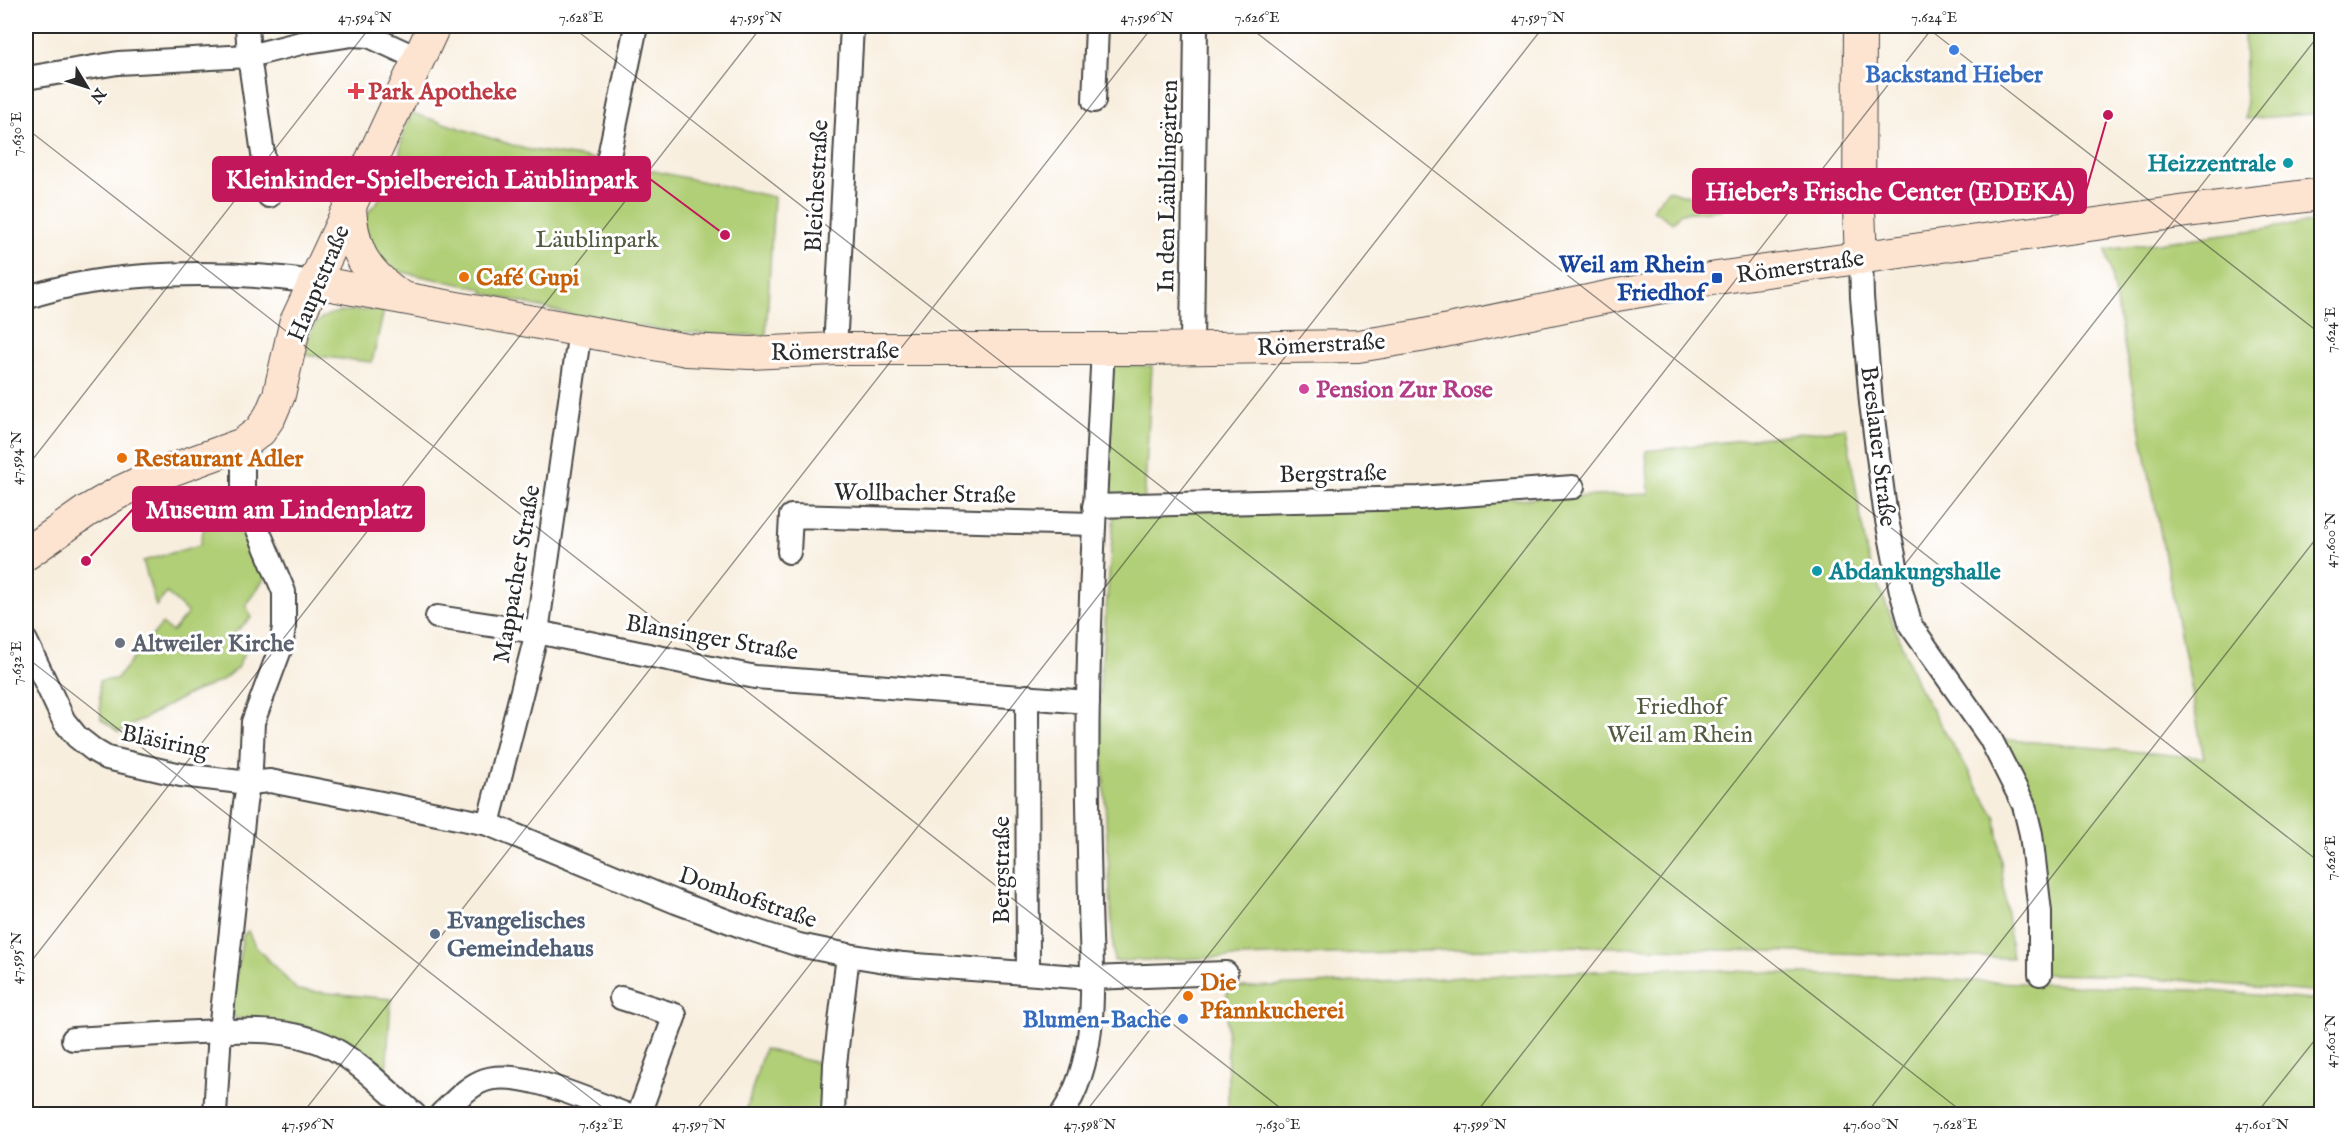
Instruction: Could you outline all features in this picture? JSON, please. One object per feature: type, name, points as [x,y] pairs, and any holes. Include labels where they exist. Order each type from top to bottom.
[{"type":"street","points":[[247,26],[249,56],[269,196]]},
{"type":"street","name":"Hauptstraße","points":[[26,554],[87,511],[120,492],[152,477],[243,444],[260,431],[270,416],[279,395],[295,324],[434,26]]},
{"type":"street","points":[[608,160],[636,26]]},
{"type":"street","name":"Bleichestraße","points":[[835,349],[852,26]]},
{"type":"street","points":[[1094,101],[1097,26]]},
{"type":"street","name":"In den Läublingärten","points":[[1192,347],[1196,26]]},
{"type":"street","name":"Breslauer Straße","points":[[1860,26],[1859,209],[1862,297],[1871,403],[1885,510],[1901,591],[1911,626],[1990,738],[2013,779],[2024,805],[2031,834],[2040,912],[2040,974]]},
{"type":"street","points":[[26,78],[118,63],[249,56],[301,43],[352,35],[376,39],[419,59]]},
{"type":"street","name":"Römerstraße","points":[[315,282],[687,350],[750,353],[835,349],[1358,346],[1420,336],[1617,295],[2217,206],[2322,194]]},
{"type":"street","points":[[350,208],[352,231],[368,269],[381,283],[401,298]]},
{"type":"street","points":[[26,298],[78,285],[188,274],[273,276],[315,282]]},
{"type":"street","name":"Mappacher Straße","points":[[488,824],[537,632],[580,330]]},
{"type":"street","points":[[1062,1114],[1072,1100],[1084,1067],[1090,1031],[1088,702],[1094,515],[1103,349]]},
{"type":"street","points":[[215,1114],[220,1031],[259,782],[253,722],[281,647],[285,606],[284,592],[243,494],[243,444]]},
{"type":"street","name":"Bergstraße","points":[[1094,515],[1419,498],[1573,487]]},
{"type":"street","name":"Wollbacher Straße","points":[[789,552],[791,516],[1094,515]]},
{"type":"street","name":"Blansinger Straße","points":[[437,617],[537,632],[755,677],[1088,702]]},
{"type":"street","name":"Bläsiring","points":[[26,641],[64,721],[77,737],[95,751],[107,758],[181,775],[259,782]]},
{"type":"street","name":"Bergstraße","points":[[1027,696],[1028,972]]},
{"type":"street","name":"Domhofstraße","points":[[259,782],[488,824],[676,902],[741,926],[800,945],[848,955],[903,964],[1091,978],[1226,973]]},
{"type":"street","points":[[833,1114],[848,955]]},
{"type":"street","points":[[621,998],[675,1015],[639,1114]]},
{"type":"street","points":[[72,1039],[220,1031],[279,1032],[331,1047],[351,1059],[414,1114]]},
{"type":"street","points":[[441,1114],[469,1088],[482,1080],[504,1076],[535,1082],[625,1114]]},
{"type":"green space","points":[[2244,26],[2321,26],[2321,113],[2246,119]]},
{"type":"green space","name":"Läublinpark","points":[[412,113],[525,149],[608,161],[774,197],[766,336],[678,332],[589,319],[483,293],[483,289],[397,271],[388,267],[373,252],[364,221],[378,201],[399,158],[403,132]]},
{"type":"green space","points":[[1668,190],[1692,197],[1711,196],[1722,210],[1680,213],[1673,223],[1652,209]]},
{"type":"green space","points":[[2321,221],[2321,993],[2133,976],[2040,974],[2031,834],[1990,738],[2204,758],[2106,250]]},
{"type":"green space","points":[[384,310],[372,362],[304,355],[313,327],[326,316],[345,311]]},
{"type":"green space","points":[[1102,365],[1152,366],[1144,504],[1094,506]]},
{"type":"green space","name":"Friedhof Weil am Rhein","points":[[1846,428],[1867,555],[1917,685],[1996,818],[2012,958],[1581,946],[1114,961],[1099,695],[1114,514],[1649,494],[1646,451]]},
{"type":"green space","points":[[223,509],[252,531],[266,577],[246,604],[251,618],[233,634],[247,648],[237,668],[221,681],[189,694],[119,732],[101,719],[99,681],[116,679],[162,624],[172,632],[188,613],[167,593],[156,606],[143,561],[200,545],[207,514]]},
{"type":"green space","points":[[248,931],[255,946],[297,990],[391,999],[386,1075],[349,1043],[302,1026],[238,1019],[233,1016],[230,1011],[243,935]]},
{"type":"green space","points":[[1661,968],[2212,991],[2321,1001],[2321,1114],[1228,1114],[1227,988]]},
{"type":"green space","points":[[764,1049],[829,1066],[825,1114],[745,1114]]},
{"type":"place","name":"Backstand Hieber","points":[[1954,50]]},
{"type":"place","name":"Park Apotheke","points":[[356,91]]},
{"type":"place","name":"Hieber's Frische Center (EDEKA)","points":[[2108,115]]},
{"type":"place","name":"Heizzentrale","points":[[2288,163]]},
{"type":"place","name":"Kleinkinder-Spielbereich Läublinpark","points":[[725,235]]},
{"type":"place","name":"Café Gupi","points":[[464,277]]},
{"type":"place","name":"Weil am Rhein Friedhof","points":[[1717,278]]},
{"type":"place","name":"Pension Zur Rose","points":[[1304,389]]},
{"type":"place","name":"Restaurant Adler","points":[[122,458]]},
{"type":"place","name":"Museum am Lindenplatz","points":[[86,561]]},
{"type":"place","name":"Abdankungshalle","points":[[1817,571]]},
{"type":"place","name":"Altweiler Kirche","points":[[120,643]]},
{"type":"place","name":"Evangelisches Gemeindehaus","points":[[435,934]]},
{"type":"place","name":"Die Pfannkucherei","points":[[1188,996]]},
{"type":"place","name":"Blumen-Bache","points":[[1183,1019]]}]
